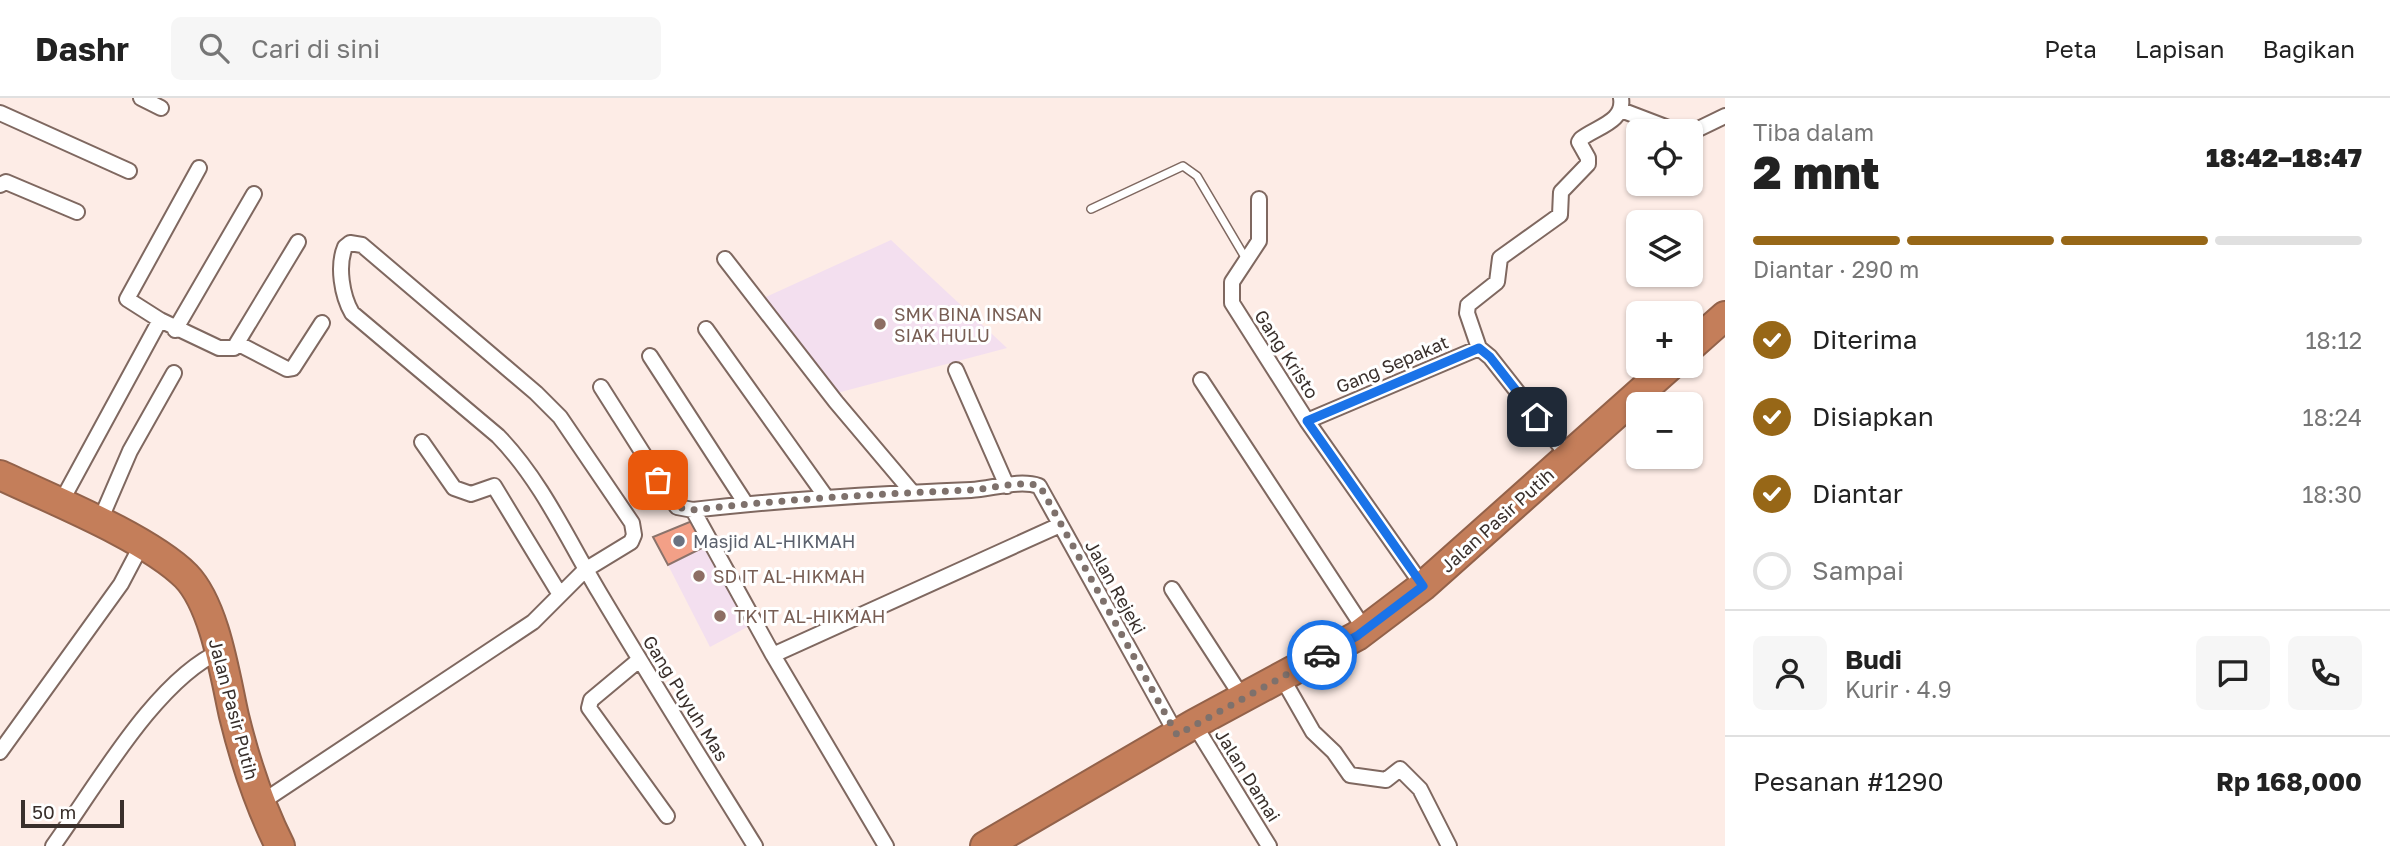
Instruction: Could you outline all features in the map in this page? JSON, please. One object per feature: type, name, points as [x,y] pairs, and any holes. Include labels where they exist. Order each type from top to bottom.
[{"type":"highway","points":[[1703,335],[1725,316]]},
{"type":"highway","name":"Jalan Pasir Putih","points":[[990,845],[1185,729],[1364,630],[1423,586],[1656,378]]},
{"type":"highway","name":"Jalan Pasir Putih","points":[[0,475],[141,546],[177,568],[196,588],[221,651],[234,716],[259,804],[280,846]]},
{"type":"street","points":[[141,98],[161,108]]},
{"type":"street","points":[[1568,456],[1490,357],[1479,348],[1467,313],[1468,305],[1497,282],[1500,258],[1560,215],[1561,192],[1588,164],[1588,158],[1579,142],[1581,139],[1616,118],[1621,104],[1652,119]]},
{"type":"street","points":[[0,113],[129,171]]},
{"type":"street","points":[[1703,127],[1725,116]]},
{"type":"street","points":[[199,168],[127,299],[175,330],[227,351],[237,343],[298,242]]},
{"type":"street","points":[[0,185],[6,182],[22,186],[77,212]]},
{"type":"street","points":[[175,330],[254,194]]},
{"type":"street","name":"Gang Kristo","points":[[1259,200],[1259,239],[1232,282],[1232,303],[1307,421],[1423,586]]},
{"type":"street","name":"Gang Puyuh Mas","points":[[585,570],[631,542],[634,535],[632,523],[561,417],[362,245],[350,243],[342,254],[341,264],[345,296],[352,313],[498,436],[519,457],[585,570],[639,660],[755,846]]},
{"type":"street","points":[[725,259],[836,402],[912,492]]},
{"type":"street","points":[[60,504],[160,320]]},
{"type":"street","points":[[237,343],[287,369],[293,368],[322,323]]},
{"type":"street","points":[[706,328],[826,497]]},
{"type":"street","name":"Gang Sepakat","points":[[1307,421],[1479,348]]},
{"type":"street","points":[[650,356],[746,504]]},
{"type":"street","points":[[956,370],[1007,486]]},
{"type":"street","points":[[99,523],[130,451],[174,373]]},
{"type":"street","points":[[1201,380],[1364,630]]},
{"type":"street","points":[[601,387],[673,503],[693,510],[773,655],[886,846]]},
{"type":"street","points":[[422,442],[454,488],[471,494],[494,486],[559,593]]},
{"type":"street","name":"Jalan Rejeki","points":[[693,510],[826,497],[1040,486],[1060,525],[1185,729]]},
{"type":"street","points":[[773,655],[1060,525]]},
{"type":"street","points":[[0,752],[121,584],[141,546]]},
{"type":"street","points":[[259,804],[533,622],[559,593],[585,570]]},
{"type":"street","points":[[1172,589],[1242,697]]},
{"type":"street","points":[[53,846],[158,699],[189,669],[221,651]]},
{"type":"street","points":[[639,660],[591,700],[589,708],[667,816]]},
{"type":"street","points":[[1281,676],[1313,732],[1334,752],[1350,775],[1386,780],[1401,769],[1420,789],[1449,846]]},
{"type":"street","name":"Jalan Damai","points":[[1185,729],[1269,846]]},
{"type":"lane","points":[[1091,209],[1183,166],[1197,176],[1246,260]]},
{"type":"shaded area","name":"SMK BINA INSAN SIAK HULU","points":[[891,240],[1007,348],[837,393],[759,300]]},
{"type":"shaded area","points":[[706,546],[751,625],[710,647],[668,565]]},
{"type":"building","name":"Masjid AL-HIKMAH","points":[[692,521],[706,546],[668,565],[653,537]]},
{"type":"way so far","points":[[658,480],[677,507],[693,510],[855,494],[975,490],[1027,484],[1040,486],[1177,735],[1194,723],[1322,655]]},
{"type":"place","name":"SMK BINA INSAN SIAK HULU","points":[[880,324]]},
{"type":"place","name":"Masjid AL-HIKMAH","points":[[679,541]]},
{"type":"place","name":"SD IT AL-HIKMAH","points":[[699,576]]},
{"type":"place","name":"TK IT AL-HIKMAH","points":[[720,616]]},
{"type":"route","points":[[1322,655],[1357,636],[1423,586],[1307,421],[1479,348],[1490,357],[1537,417]]}]
